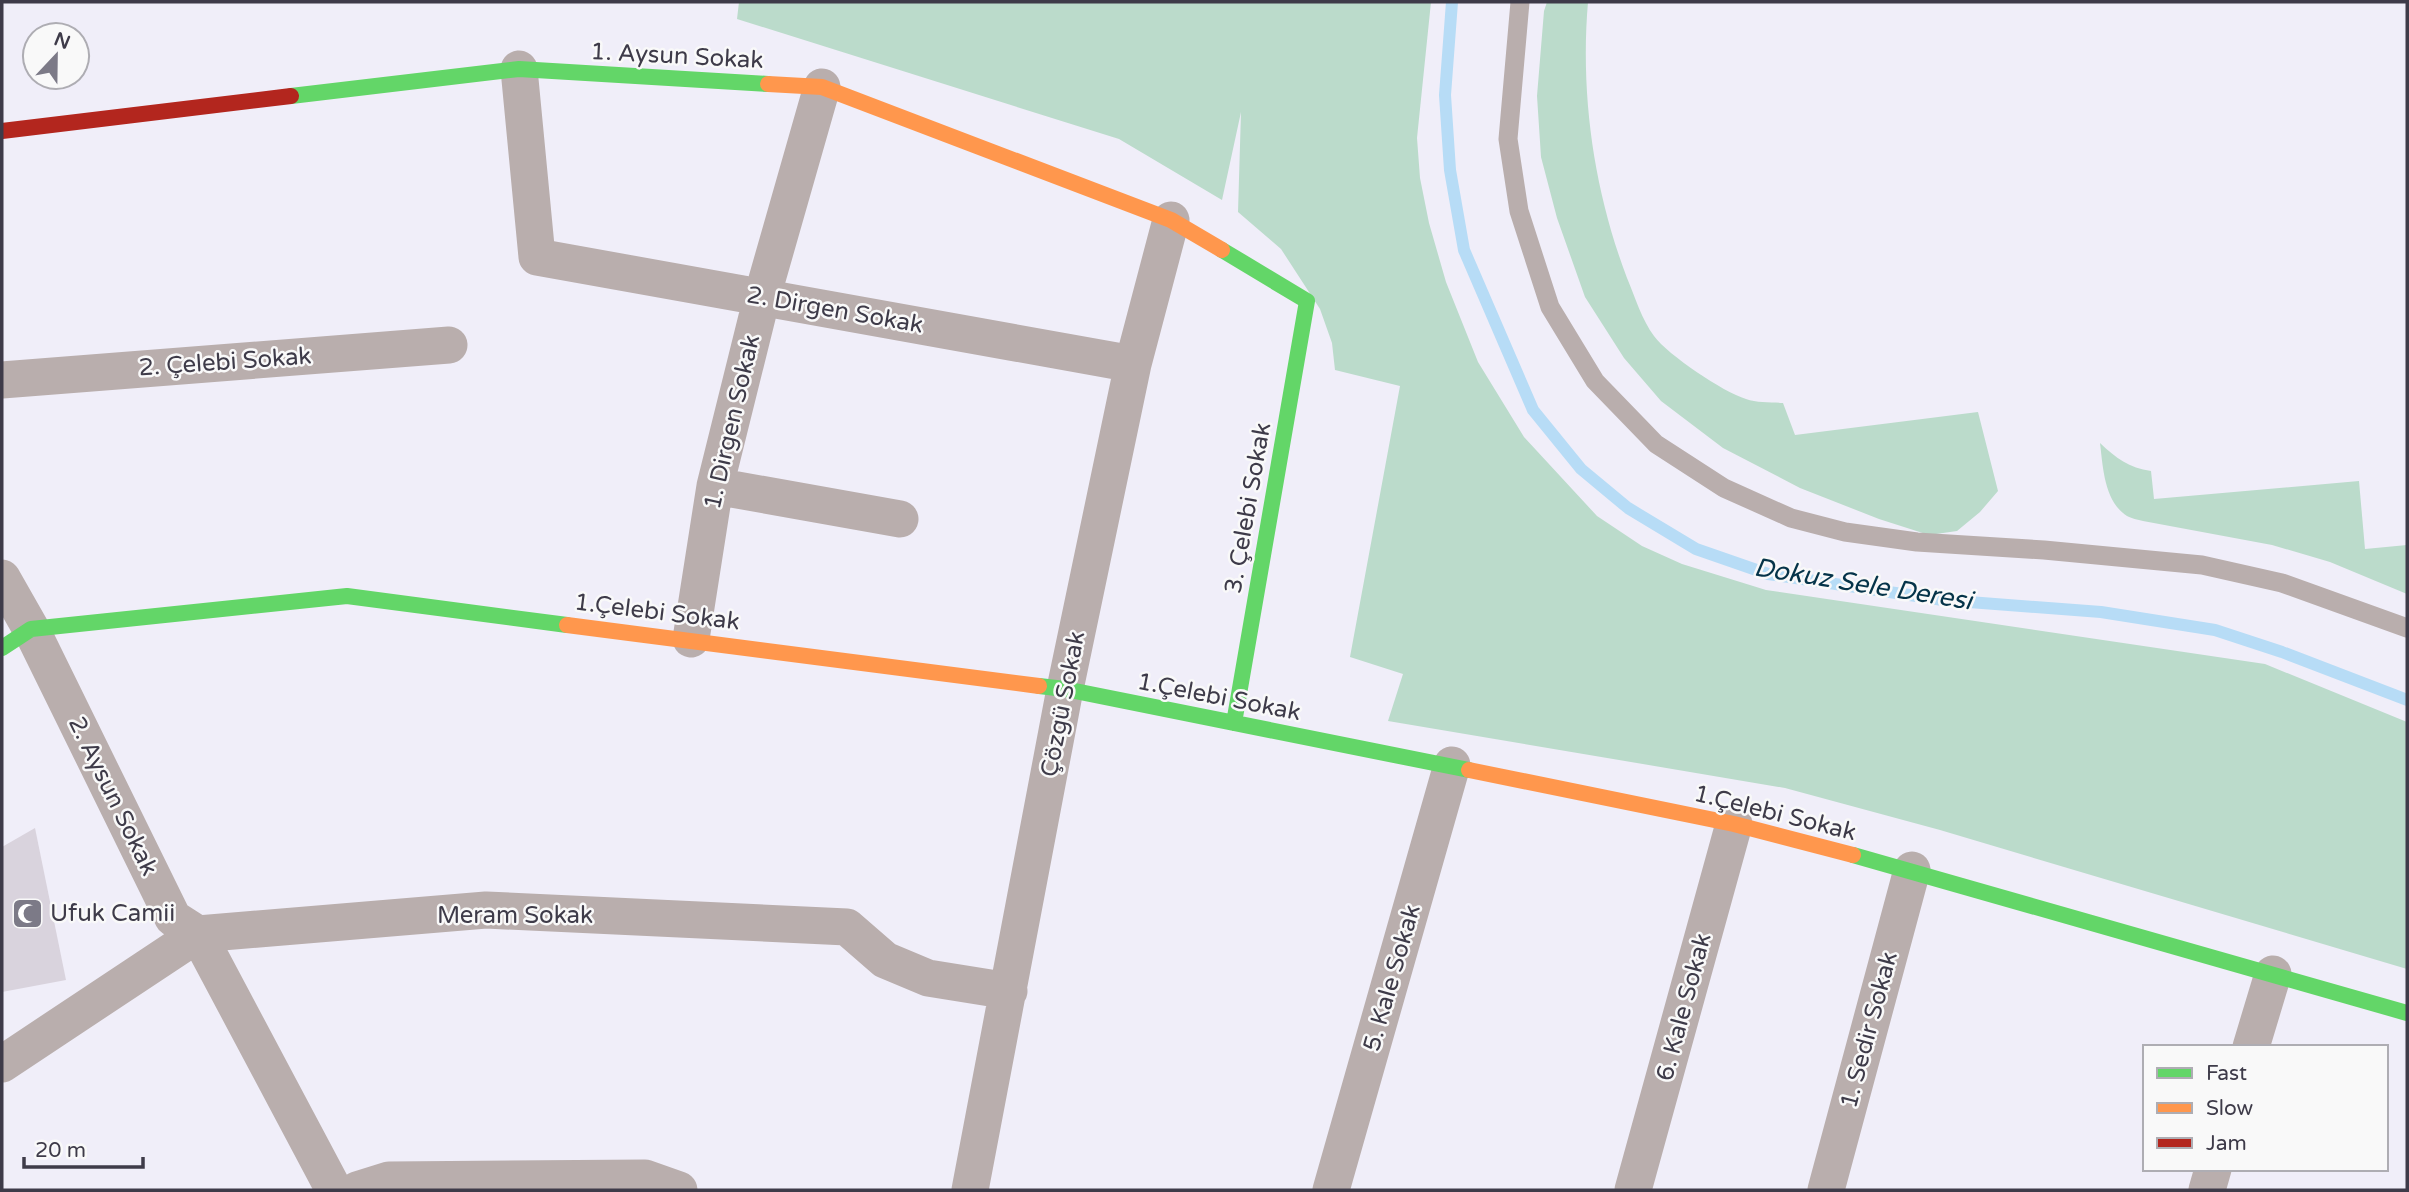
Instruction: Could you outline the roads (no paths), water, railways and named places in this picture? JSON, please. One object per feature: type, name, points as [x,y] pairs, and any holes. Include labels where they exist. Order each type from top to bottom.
[{"type":"street","name":"1. Aysun Sokak","points":[[2,131],[519,69],[822,87],[1171,220],[1307,302]]},
{"type":"street","name":"2. Dirgen Sokak","points":[[519,69],[537,257],[1133,364]]},
{"type":"street","name":"1. Dirgen Sokak","points":[[691,639],[715,486],[762,297],[822,87]]},
{"type":"street","name":"Çözgü Sokak","points":[[970,1190],[1065,689],[1133,364],[1171,220]]},
{"type":"street","name":"3. Çelebi Sokak","points":[[1234,723],[1307,302]]},
{"type":"street","name":"2. Çelebi Sokak","points":[[2,380],[449,345]]},
{"type":"street","points":[[715,486],[901,519]]},
{"type":"street","name":"2. Aysun Sokak","points":[[2,578],[16,638],[173,918],[198,934],[334,1190]]},
{"type":"street","name":"1.Çelebi Sokak","points":[[16,638],[347,596],[1065,689],[1734,824],[1912,870],[2407,1013]]},
{"type":"street","name":"5. Kale Sokak","points":[[1332,1190],[1452,765]]},
{"type":"street","name":"6. Kale Sokak","points":[[1633,1190],[1734,824]]},
{"type":"street","name":"1. Sedir Sokak","points":[[1826,1190],[1912,870]]},
{"type":"street","name":"Meram Sokak","points":[[2,1064],[198,934],[486,910],[847,926],[885,960],[928,978],[1009,991]]},
{"type":"street","points":[[2251,1045],[2273,974]]},
{"type":"street","points":[[2207,1190],[2212,1171]]},
{"type":"street","points":[[357,1190],[389,1180],[645,1178],[679,1190]]},
{"type":"lane","points":[[1520,2],[1508,139],[1519,211],[1550,307],[1595,382],[1657,444],[1735,493],[1791,518],[1845,532],[1917,542],[2044,550],[2202,565],[2282,583],[2407,628]]},
{"type":"waterway","name":"Dokuz Sele Deresi","points":[[1452,2],[1445,95],[1450,170],[1464,250],[1533,410],[1581,469],[1628,508],[1696,549],[1768,574],[1943,600],[2101,612],[2215,630],[2282,652],[2407,700]]},
{"type":"place","name":"Ufuk Camii","points":[[27,913]]}]
